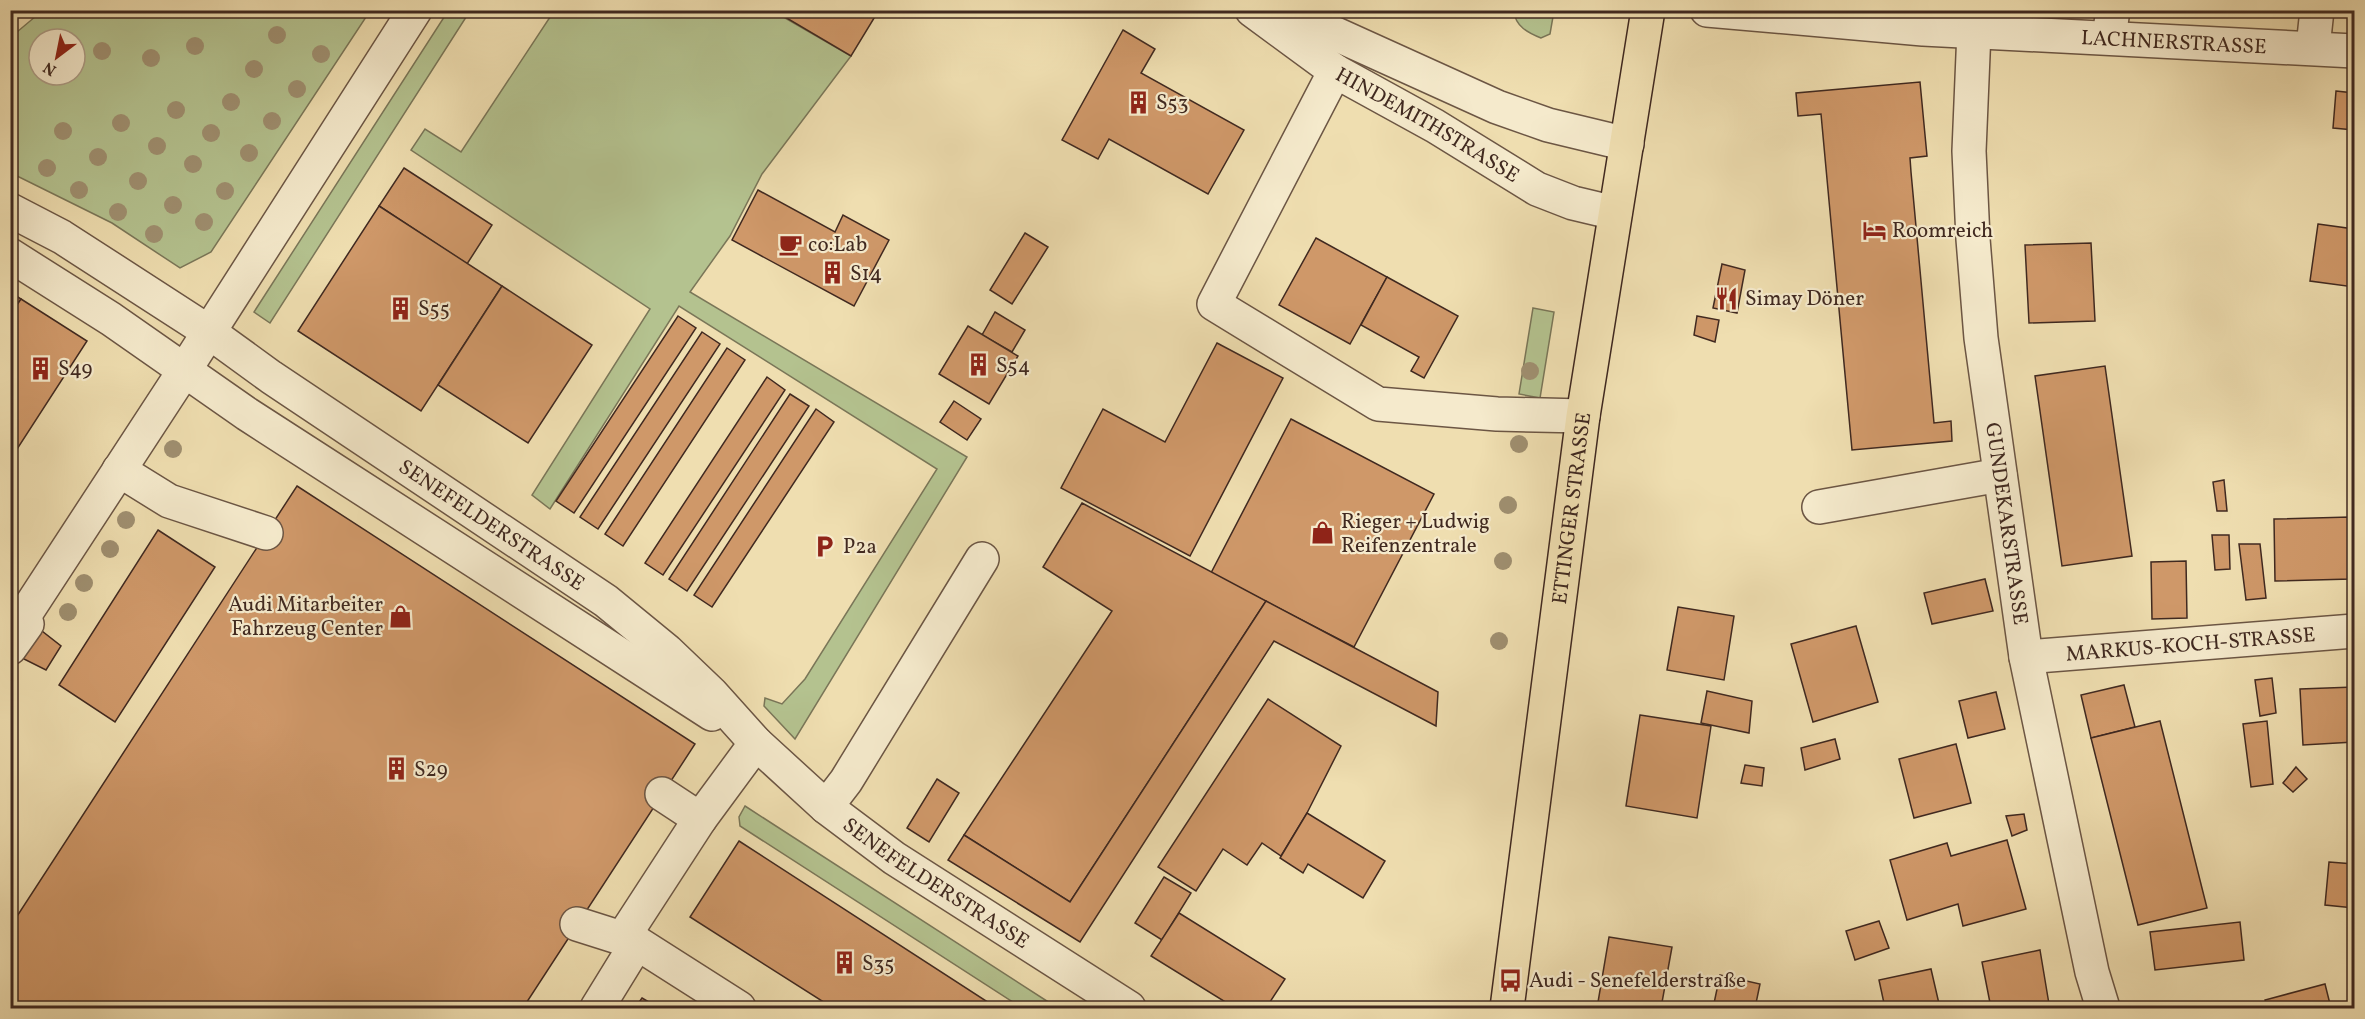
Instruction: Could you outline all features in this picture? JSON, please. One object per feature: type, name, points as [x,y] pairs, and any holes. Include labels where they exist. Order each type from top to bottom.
[{"type":"main road","name":"ETTINGER STRASSE","points":[[1507,1008],[1583,416],[1648,10]]},
{"type":"street","points":[[10,648],[27,624],[17,620],[184,371],[415,10]]},
{"type":"street","name":"HINDEMITHSTRASSE","points":[[1252,10],[1335,71],[1435,126],[1537,189],[1573,203],[1616,213]]},
{"type":"street","name":"HINDEMITHSTRASSE","points":[[1257,10],[1307,21],[1497,107],[1548,125],[1627,144]]},
{"type":"street","name":"LACHNERSTRASSE","points":[[1707,10],[1974,31],[2111,24],[2355,51]]},
{"type":"street","points":[[2313,47],[2317,10]]},
{"type":"street","name":"GUNDEKARSTRASSE","points":[[1974,31],[1970,151],[1973,239],[1981,338],[2026,657],[2092,972],[2103,1008]]},
{"type":"street","points":[[1335,71],[1214,304],[1378,404],[1497,414],[1583,416]]},
{"type":"street","name":"SENEFELDERSTRASSE","points":[[10,210],[62,237],[208,332],[271,377],[606,601],[667,651],[712,694],[756,743],[826,807],[1091,999],[1129,1008]]},
{"type":"street","name":"SENEFELDERSTRASSE","points":[[10,255],[111,319],[184,371],[756,743]]},
{"type":"street","points":[[119,470],[169,501],[266,533]]},
{"type":"street","points":[[1819,507],[2000,475]]},
{"type":"street","points":[[826,807],[846,781],[982,559]]},
{"type":"street","name":"MARKUS-KOCH-STRASSE","points":[[2026,657],[2355,631]]},
{"type":"street","points":[[597,1008],[630,941],[700,819],[756,743]]},
{"type":"street","points":[[662,794],[700,819]]},
{"type":"street","points":[[577,924],[630,941],[740,1008]]},
{"type":"green space","points":[[42,10],[370,11],[211,252],[180,268],[112,223],[11,173],[11,37]]},
{"type":"green space","points":[[448,11],[470,11],[270,323],[254,312]]},
{"type":"green space","points":[[554,11],[773,11],[851,56],[762,174],[730,236],[690,292],[967,457],[795,739],[764,706],[765,698],[782,704],[805,679],[937,469],[679,306],[550,509],[532,495],[650,309],[411,150],[425,129],[461,152]]},
{"type":"green space","points":[[1514,11],[1554,11],[1550,34],[1541,38],[1527,31],[1517,21]]},
{"type":"green space","points":[[1533,308],[1554,312],[1540,398],[1519,394]]},
{"type":"green space","points":[[745,806],[1058,1008],[1022,1008],[740,826],[739,817]]},
{"type":"building","points":[[773,10],[879,10],[851,56]]},
{"type":"building","name":"S53","points":[[1123,30],[1155,49],[1141,73],[1244,130],[1208,194],[1109,139],[1098,159],[1062,140]]},
{"type":"building","name":"Roomreich","points":[[1920,82],[1927,156],[1910,158],[1911,172],[1934,423],[1951,421],[1952,441],[1852,450],[1821,114],[1798,116],[1796,93]]},
{"type":"building","points":[[2336,91],[2354,93],[2354,130],[2333,128]]},
{"type":"building","points":[[404,168],[492,225],[467,264],[379,206]]},
{"type":"building","name":"S14","points":[[758,190],[835,232],[843,215],[889,240],[854,306],[732,240]]},
{"type":"building","name":"S55","points":[[379,206],[502,286],[421,411],[298,331]]},
{"type":"building","points":[[2318,224],[2354,229],[2354,287],[2310,281]]},
{"type":"building","points":[[1025,233],[1048,247],[1012,304],[990,290]]},
{"type":"building","points":[[1316,238],[1387,277],[1350,344],[1279,305]]},
{"type":"building","points":[[2091,243],[2095,321],[2029,323],[2025,245]]},
{"type":"building","name":"Simay Döner","points":[[1722,264],[1745,270],[1737,313],[1713,308]]},
{"type":"building","points":[[1387,277],[1458,316],[1424,378],[1411,371],[1419,357],[1361,325]]},
{"type":"building","points":[[502,286],[592,345],[528,443],[438,385]]},
{"type":"building","name":"S49","points":[[10,292],[21,299],[10,315]]},
{"type":"building","name":"S49","points":[[21,299],[87,341],[10,460],[10,315]]},
{"type":"building","points":[[995,312],[1025,330],[1012,352],[982,335]]},
{"type":"building","points":[[678,316],[696,328],[574,513],[556,501]]},
{"type":"building","points":[[1697,316],[1719,320],[1715,342],[1694,335]]},
{"type":"building","name":"S54","points":[[968,326],[1018,356],[989,404],[939,374]]},
{"type":"building","points":[[702,332],[720,344],[598,529],[580,517]]},
{"type":"building","points":[[1217,343],[1283,378],[1190,556],[1061,488],[1103,409],[1165,442]]},
{"type":"building","points":[[727,348],[745,360],[623,546],[605,534]]},
{"type":"building","points":[[2105,366],[2132,556],[2062,566],[2035,376]]},
{"type":"building","points":[[767,377],[785,390],[663,575],[645,563]]},
{"type":"building","points":[[790,394],[809,406],[687,591],[669,579]]},
{"type":"building","points":[[954,401],[981,419],[967,440],[940,422]]},
{"type":"building","points":[[816,409],[834,422],[712,607],[694,595]]},
{"type":"building","name":"Rieger + Ludwig Reifenzentrale","points":[[1291,419],[1434,494],[1354,647],[1211,573]]},
{"type":"building","points":[[2224,480],[2227,511],[2217,511],[2213,482]]},
{"type":"building","name":"S29","points":[[297,486],[695,744],[523,1008],[10,1008],[10,927]]},
{"type":"building","points":[[1082,503],[1266,601],[1070,902],[964,835],[1112,611],[1043,567]]},
{"type":"building","points":[[2350,517],[2351,579],[2275,581],[2274,519]]},
{"type":"building","points":[[158,530],[215,567],[115,722],[59,685]]},
{"type":"building","points":[[2212,535],[2229,535],[2230,569],[2215,570]]},
{"type":"building","points":[[2239,544],[2260,544],[2266,598],[2246,600]]},
{"type":"building","points":[[2186,561],[2187,618],[2152,619],[2151,562]]},
{"type":"building","points":[[1985,579],[1993,611],[1932,624],[1924,593]]},
{"type":"building","points":[[1266,601],[1438,692],[1436,726],[1274,641],[1080,942],[948,860],[964,835],[1070,902]]},
{"type":"building","points":[[10,606],[61,646],[46,670],[10,652]]},
{"type":"building","points":[[1678,607],[1734,616],[1724,680],[1667,670]]},
{"type":"building","points":[[1856,626],[1878,702],[1813,722],[1791,644]]},
{"type":"building","points":[[2272,678],[2276,713],[2260,716],[2255,680]]},
{"type":"building","points":[[2124,685],[2135,727],[2091,738],[2081,695]]},
{"type":"building","points":[[2354,687],[2354,742],[2303,745],[2300,689]]},
{"type":"building","points":[[1707,691],[1752,701],[1749,733],[1701,723]]},
{"type":"building","points":[[1996,692],[2005,729],[1968,738],[1959,701]]},
{"type":"building","points":[[1268,699],[1341,746],[1307,813],[1281,856],[1262,843],[1247,865],[1223,849],[1196,891],[1158,867]]},
{"type":"building","points":[[1640,715],[1711,726],[1697,818],[1626,806]]},
{"type":"building","points":[[2160,721],[2207,908],[2138,925],[2091,738]]},
{"type":"building","points":[[2267,721],[2273,784],[2251,787],[2243,724]]},
{"type":"building","points":[[1835,739],[1840,759],[1805,770],[1801,748]]},
{"type":"building","points":[[1956,744],[1971,803],[1914,818],[1899,759]]},
{"type":"building","points":[[1745,765],[1764,768],[1762,786],[1741,783]]},
{"type":"building","points":[[2296,767],[2307,779],[2293,792],[2283,783]]},
{"type":"building","points":[[937,779],[959,793],[929,842],[907,828]]},
{"type":"building","points":[[1307,813],[1385,861],[1363,898],[1308,864],[1303,873],[1280,858]]},
{"type":"building","points":[[2024,814],[2027,830],[2012,836],[2006,816]]},
{"type":"building","points":[[2007,840],[2026,909],[1963,926],[1958,904],[1907,920],[1890,860],[1947,843],[1951,856]]},
{"type":"building","name":"S35","points":[[739,841],[997,1008],[833,1008],[690,917]]},
{"type":"building","points":[[2329,862],[2354,864],[2354,908],[2325,905]]},
{"type":"building","points":[[1164,877],[1191,893],[1162,940],[1135,923]]},
{"type":"building","points":[[1179,913],[1285,979],[1266,1008],[1235,1008],[1151,956]]},
{"type":"building","points":[[1879,921],[1889,948],[1855,960],[1846,931]]},
{"type":"building","points":[[2240,922],[2244,960],[2155,970],[2150,932]]},
{"type":"building","points":[[1609,937],[1672,947],[1661,1008],[1597,1008]]},
{"type":"building","points":[[2040,950],[2049,1004],[2023,1008],[1991,1008],[1982,962]]},
{"type":"building","points":[[1931,969],[1940,1008],[1885,1008],[1879,980]]},
{"type":"building","points":[[1720,975],[1760,984],[1755,1008],[1713,1008]]},
{"type":"building","points":[[2325,984],[2331,1008],[2267,1008],[2265,1000]]},
{"type":"building","points":[[642,998],[659,1008],[635,1008]]},
{"type":"place","name":"S53","points":[[1138,102]]},
{"type":"place","name":"Roomreich","points":[[1874,230]]},
{"type":"place","name":"co:Lab","points":[[790,244]]},
{"type":"place","name":"S14","points":[[832,273]]},
{"type":"place","name":"Simay Döner","points":[[1727,298]]},
{"type":"place","name":"S55","points":[[400,308]]},
{"type":"place","name":"S54","points":[[978,365]]},
{"type":"place","name":"S49","points":[[40,368]]},
{"type":"place","name":"Rieger + Ludwig Reifenzentrale","points":[[1323,533]]},
{"type":"place","name":"P2a","points":[[825,546]]},
{"type":"place","name":"Audi Mitarbeiter Fahrzeug Center","points":[[401,616]]},
{"type":"place","name":"S29","points":[[396,769]]},
{"type":"place","name":"S35","points":[[844,963]]},
{"type":"place","name":"Audi - Senefelderstraße","points":[[1511,980]]}]
